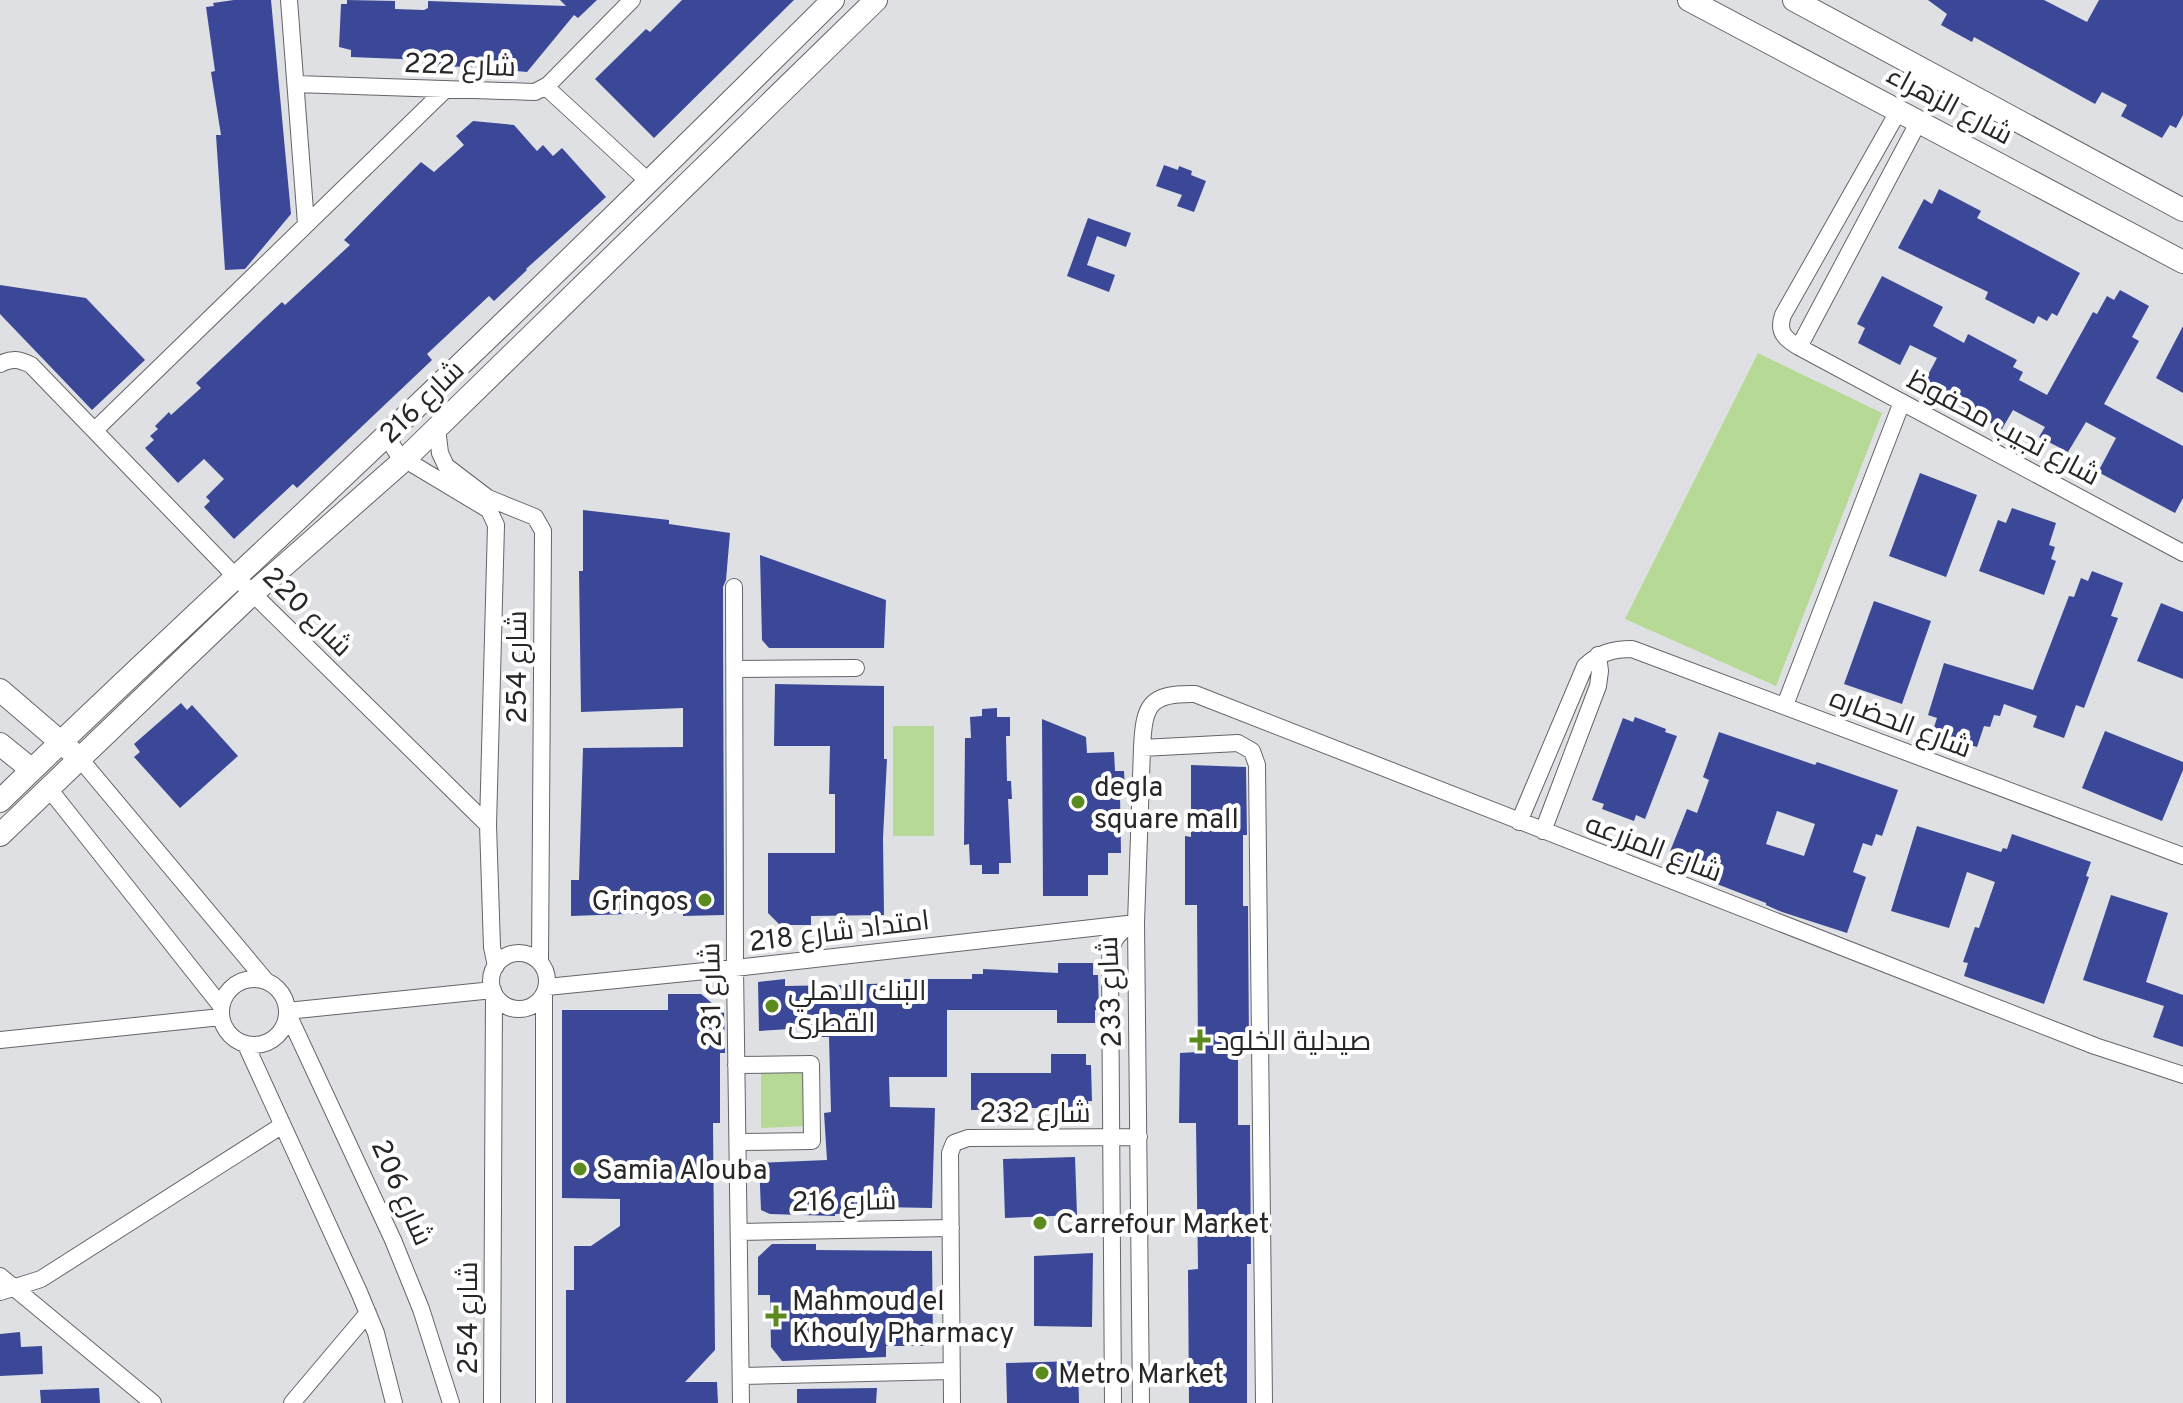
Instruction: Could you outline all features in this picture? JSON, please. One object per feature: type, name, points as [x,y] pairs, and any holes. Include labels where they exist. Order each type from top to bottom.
[{"type":"main road","name":"شارع 216","points":[[0,801],[390,432],[833,0]]},
{"type":"main road","name":"شارع 216","points":[[0,835],[253,593],[404,460],[876,0]]},
{"type":"main road","name":"شارع الزهراء","points":[[1689,0],[2183,262]]},
{"type":"main road","name":"شارع الزهراء","points":[[1794,0],[2183,210]]},
{"type":"main road","points":[[0,690],[81,760]]},
{"type":"main road","points":[[0,744],[32,770]]},
{"type":"street","points":[[289,0],[306,224]]},
{"type":"street","name":"شارع 222","points":[[296,84],[529,92],[546,87],[632,0]]},
{"type":"street","points":[[546,87],[649,182]]},
{"type":"street","points":[[95,430],[446,89]]},
{"type":"street","points":[[1899,110],[1783,315],[1780,323],[1782,332],[1787,340],[1799,347],[1919,121]]},
{"type":"street","name":"شارع نجيب محفوظ","points":[[1799,347],[2183,553]]},
{"type":"street","name":"شارع 220","points":[[0,364],[21,360],[31,365],[236,577],[488,825]]},
{"type":"street","points":[[1785,705],[1902,402]]},
{"type":"street","name":"شارع 254","points":[[437,428],[440,453],[446,466],[481,494],[535,517],[543,531],[540,962]]},
{"type":"street","points":[[390,432],[395,451],[404,460]]},
{"type":"street","name":"شارع 254","points":[[404,460],[489,510],[496,525],[488,825],[492,947],[496,966]]},
{"type":"street","name":"شارع 231","points":[[734,587],[741,1403]]},
{"type":"street","name":"شارع الحضاره","points":[[1598,655],[1614,649],[1632,649],[2183,856]]},
{"type":"street","points":[[1519,822],[1580,676],[1585,666],[1598,655]]},
{"type":"street","points":[[1543,831],[1598,686],[1598,655]]},
{"type":"street","points":[[735,669],[856,668]]},
{"type":"street","name":"شارع المزرعه","points":[[1136,923],[1144,720],[1152,704],[1169,693],[1195,694],[2095,1046],[2183,1075]]},
{"type":"street","points":[[1142,748],[1238,743],[1252,751],[1257,765],[1264,1403]]},
{"type":"street","points":[[50,790],[221,1012],[229,1035],[246,1045],[258,1045],[270,1042],[279,1034],[287,1011],[281,993],[266,981],[81,760]]},
{"type":"street","name":"امتداد شارع 218","points":[[545,990],[1136,923]]},
{"type":"street","name":"شارع 233","points":[[1113,1403],[1111,946],[1116,934],[1136,923],[1141,1403]]},
{"type":"street","points":[[544,1403],[547,978],[540,962],[534,957],[517,953],[509,955],[492,973],[494,992],[505,1005],[519,1009],[534,1005],[545,990]]},
{"type":"street","points":[[221,1012],[230,989],[238,983],[247,979],[266,981]]},
{"type":"street","points":[[287,1011],[494,992]]},
{"type":"street","name":"شارع 254","points":[[492,1403],[494,992]]},
{"type":"street","name":"شارع 206","points":[[287,1011],[393,1240],[421,1309],[451,1403]]},
{"type":"street","points":[[0,1040],[221,1012]]},
{"type":"street","points":[[246,1045],[368,1313],[394,1403]]},
{"type":"street","points":[[736,1065],[811,1064],[812,1141],[738,1142]]},
{"type":"street","points":[[7,1290],[41,1279],[281,1126]]},
{"type":"street","name":"شارع 232","points":[[952,1403],[950,1153],[958,1140],[1139,1137]]},
{"type":"street","name":"شارع 216","points":[[739,1232],[951,1228]]},
{"type":"street","points":[[0,1276],[7,1290],[153,1403]]},
{"type":"street","points":[[292,1403],[368,1313]]},
{"type":"street","points":[[741,1376],[951,1371]]},
{"type":"green space","points":[[1758,353],[1882,413],[1776,686],[1625,619]]},
{"type":"green space","points":[[893,726],[934,726],[934,836],[893,836]]},
{"type":"green space","points":[[761,1073],[807,1073],[807,1126],[761,1128]]},
{"type":"building","points":[[234,0],[271,0],[291,214],[245,269],[225,270],[216,135],[221,135],[211,72],[215,71],[206,7]]},
{"type":"building","points":[[347,0],[395,1],[395,9],[424,10],[428,8],[428,1],[566,6],[560,0],[597,0],[578,18],[574,15],[527,72],[425,66],[425,60],[351,57],[351,50],[339,47],[341,4],[347,4]]},
{"type":"building","points":[[682,0],[794,0],[654,138],[595,79],[646,29],[650,32]]},
{"type":"building","points":[[1928,0],[2044,0],[2087,22],[2099,0],[2183,0],[2183,115],[2176,128],[2170,125],[2162,138],[2121,116],[2127,105],[2102,92],[2095,104],[1974,37],[1972,42],[1941,25],[1947,14]]},
{"type":"building","points":[[473,121],[514,125],[537,151],[543,145],[553,156],[562,148],[606,197],[494,301],[489,296],[427,354],[432,360],[297,488],[293,484],[234,539],[204,507],[210,501],[206,497],[224,479],[204,459],[178,483],[145,448],[154,440],[150,436],[158,429],[155,426],[201,388],[196,383],[282,302],[285,305],[350,245],[344,240],[421,162],[434,172],[464,145],[456,136]]},
{"type":"building","points":[[1164,165],[1178,170],[1179,166],[1206,181],[1194,212],[1177,206],[1182,195],[1156,186]]},
{"type":"building","points":[[1939,189],[1981,211],[1977,218],[2080,273],[2057,316],[2052,313],[2047,321],[2038,316],[2034,324],[1985,299],[1988,292],[1898,248],[1924,199],[1932,204]]},
{"type":"building","points":[[1088,218],[1131,233],[1126,247],[1097,236],[1087,265],[1115,275],[1109,292],[1067,276]]},
{"type":"building","points":[[1882,276],[1943,307],[1933,326],[1964,343],[1968,334],[2017,360],[2013,367],[2023,372],[2019,380],[2047,395],[2093,312],[2097,314],[2107,296],[2114,300],[2120,290],[2149,306],[2132,337],[2139,341],[2104,404],[2183,446],[2183,498],[2175,513],[2098,472],[2116,438],[2086,422],[2068,452],[2039,437],[2045,427],[2013,410],[2002,429],[1922,386],[1937,358],[1910,345],[1900,365],[1858,343],[1865,328],[1857,324]]},
{"type":"building","points":[[0,285],[86,298],[145,360],[92,410],[0,314]]},
{"type":"building","points":[[2183,326],[2183,393],[2156,378]]},
{"type":"building","points":[[1920,473],[1977,495],[1946,577],[1889,556]]},
{"type":"building","points":[[2012,508],[2056,523],[2049,545],[2055,547],[2051,559],[2056,561],[2044,595],[1979,571],[1998,520],[2006,523]]},
{"type":"building","points":[[583,510],[669,520],[669,524],[730,533],[723,587],[724,915],[683,916],[683,912],[571,916],[571,880],[579,880],[583,748],[683,747],[683,708],[581,712],[579,571],[583,571]]},
{"type":"building","points":[[760,555],[886,600],[884,648],[769,648],[762,640]]},
{"type":"building","points":[[2092,571],[2123,583],[2111,616],[2118,618],[2084,708],[2076,705],[2064,738],[2033,727],[2037,716],[2004,704],[2000,716],[1994,715],[1990,727],[1984,726],[1977,747],[1932,733],[1937,718],[1928,715],[1944,663],[2033,690],[2069,596],[2074,597],[2081,578],[2088,581]]},
{"type":"building","points":[[1874,601],[1931,621],[1902,704],[1844,684]]},
{"type":"building","points":[[2161,603],[2183,612],[2183,679],[2137,661]]},
{"type":"building","points":[[775,684],[884,686],[884,759],[887,759],[883,838],[884,915],[811,916],[811,925],[780,925],[768,913],[768,853],[835,853],[835,794],[829,794],[830,746],[774,746]]},
{"type":"building","points":[[181,703],[187,710],[192,705],[238,756],[180,808],[134,757],[140,752],[134,744]]},
{"type":"building","points":[[997,708],[997,717],[1010,717],[1010,736],[1006,736],[1007,781],[1011,781],[1012,799],[1008,799],[1011,863],[999,863],[999,874],[982,874],[982,865],[970,865],[969,844],[964,845],[965,738],[971,738],[970,717],[982,716],[982,709]]},
{"type":"building","points":[[1635,717],[1677,736],[1645,819],[1636,815],[1634,821],[1602,809],[1604,804],[1592,800],[1623,718],[1633,722]]},
{"type":"building","name":"degla square mall","points":[[1042,719],[1086,737],[1087,753],[1114,752],[1115,771],[1124,771],[1125,793],[1120,793],[1121,853],[1108,853],[1108,875],[1088,875],[1088,896],[1043,896]]},
{"type":"building","points":[[2105,731],[2183,762],[2183,770],[2162,821],[2082,788]]},
{"type":"building","points":[[1719,732],[1898,790],[1882,836],[1876,834],[1872,846],[1863,843],[1853,872],[1866,877],[1847,933],[1782,912],[1665,864],[1687,809],[1697,813],[1709,780],[1703,777]],"holes":[[[1777,811],[1815,824],[1804,856],[1766,844]]]},
{"type":"building","points":[[1191,765],[1246,767],[1247,835],[1243,835],[1243,906],[1248,906],[1249,1045],[1238,1045],[1238,1125],[1250,1125],[1251,1264],[1247,1264],[1247,1403],[1189,1403],[1188,1270],[1198,1269],[1196,1123],[1179,1123],[1180,1053],[1198,1052],[1197,905],[1185,905],[1185,836],[1191,837]]},
{"type":"building","points":[[1917,826],[2001,852],[2003,848],[2007,849],[2012,834],[2091,862],[2086,876],[2089,877],[2044,1004],[1964,976],[1968,963],[1963,962],[1995,882],[1967,872],[1949,928],[1891,911]]},
{"type":"building","points":[[2111,895],[2168,913],[2146,982],[2183,995],[2183,1047],[2153,1037],[2164,1006],[2083,980]]},
{"type":"building","points":[[1058,963],[1093,963],[1093,975],[1098,975],[1099,1010],[1095,1010],[1095,1023],[1057,1023],[1057,1010],[947,1010],[947,1077],[889,1077],[890,1107],[935,1108],[932,1208],[879,1207],[879,1213],[835,1216],[770,1214],[761,1210],[759,1163],[827,1160],[824,1113],[831,1112],[829,1037],[805,1037],[805,1028],[759,1031],[758,982],[785,979],[785,986],[896,983],[896,979],[972,979],[972,974],[983,974],[983,969],[1058,973]]},
{"type":"building","points":[[668,994],[701,994],[724,1013],[725,1053],[720,1053],[720,1123],[713,1123],[715,1350],[685,1382],[717,1382],[718,1403],[566,1403],[566,1290],[574,1290],[574,1246],[591,1246],[620,1226],[620,1199],[562,1198],[562,1010],[668,1010]]},
{"type":"building","points":[[1051,1054],[1086,1054],[1086,1065],[1091,1065],[1092,1101],[1088,1101],[1089,1113],[1051,1114],[1051,1108],[1019,1108],[1019,1113],[983,1114],[983,1110],[971,1110],[971,1073],[1051,1073]]},
{"type":"building","points":[[1075,1157],[1077,1215],[1005,1218],[1003,1159]]},
{"type":"building","points":[[772,1244],[816,1244],[816,1250],[932,1251],[933,1346],[886,1346],[886,1357],[782,1361],[771,1347],[770,1295],[758,1295],[758,1257]]},
{"type":"building","points":[[1093,1253],[1092,1327],[1034,1326],[1034,1256]]},
{"type":"building","points":[[20,1332],[21,1347],[42,1346],[43,1374],[0,1376],[0,1334]]},
{"type":"building","points":[[1078,1361],[1079,1403],[1007,1403],[1006,1363]]},
{"type":"building","points":[[99,1388],[100,1403],[41,1403],[40,1390]]},
{"type":"building","points":[[877,1388],[876,1403],[797,1403],[797,1389]]},
{"type":"place","name":"degla square mall","points":[[1078,802]]},
{"type":"place","name":"Gringos","points":[[705,900]]},
{"type":"place","name":"البنك الاهلي القطرى","points":[[772,1006]]},
{"type":"place","name":"صيدلية الخلود","points":[[1200,1040]]},
{"type":"place","name":"Samia Alouba","points":[[580,1169]]},
{"type":"place","name":"Carrefour Market","points":[[1040,1223]]},
{"type":"place","name":"Mahmoud el Khouly Pharmacy","points":[[776,1316]]},
{"type":"place","name":"Metro Market","points":[[1042,1373]]}]
